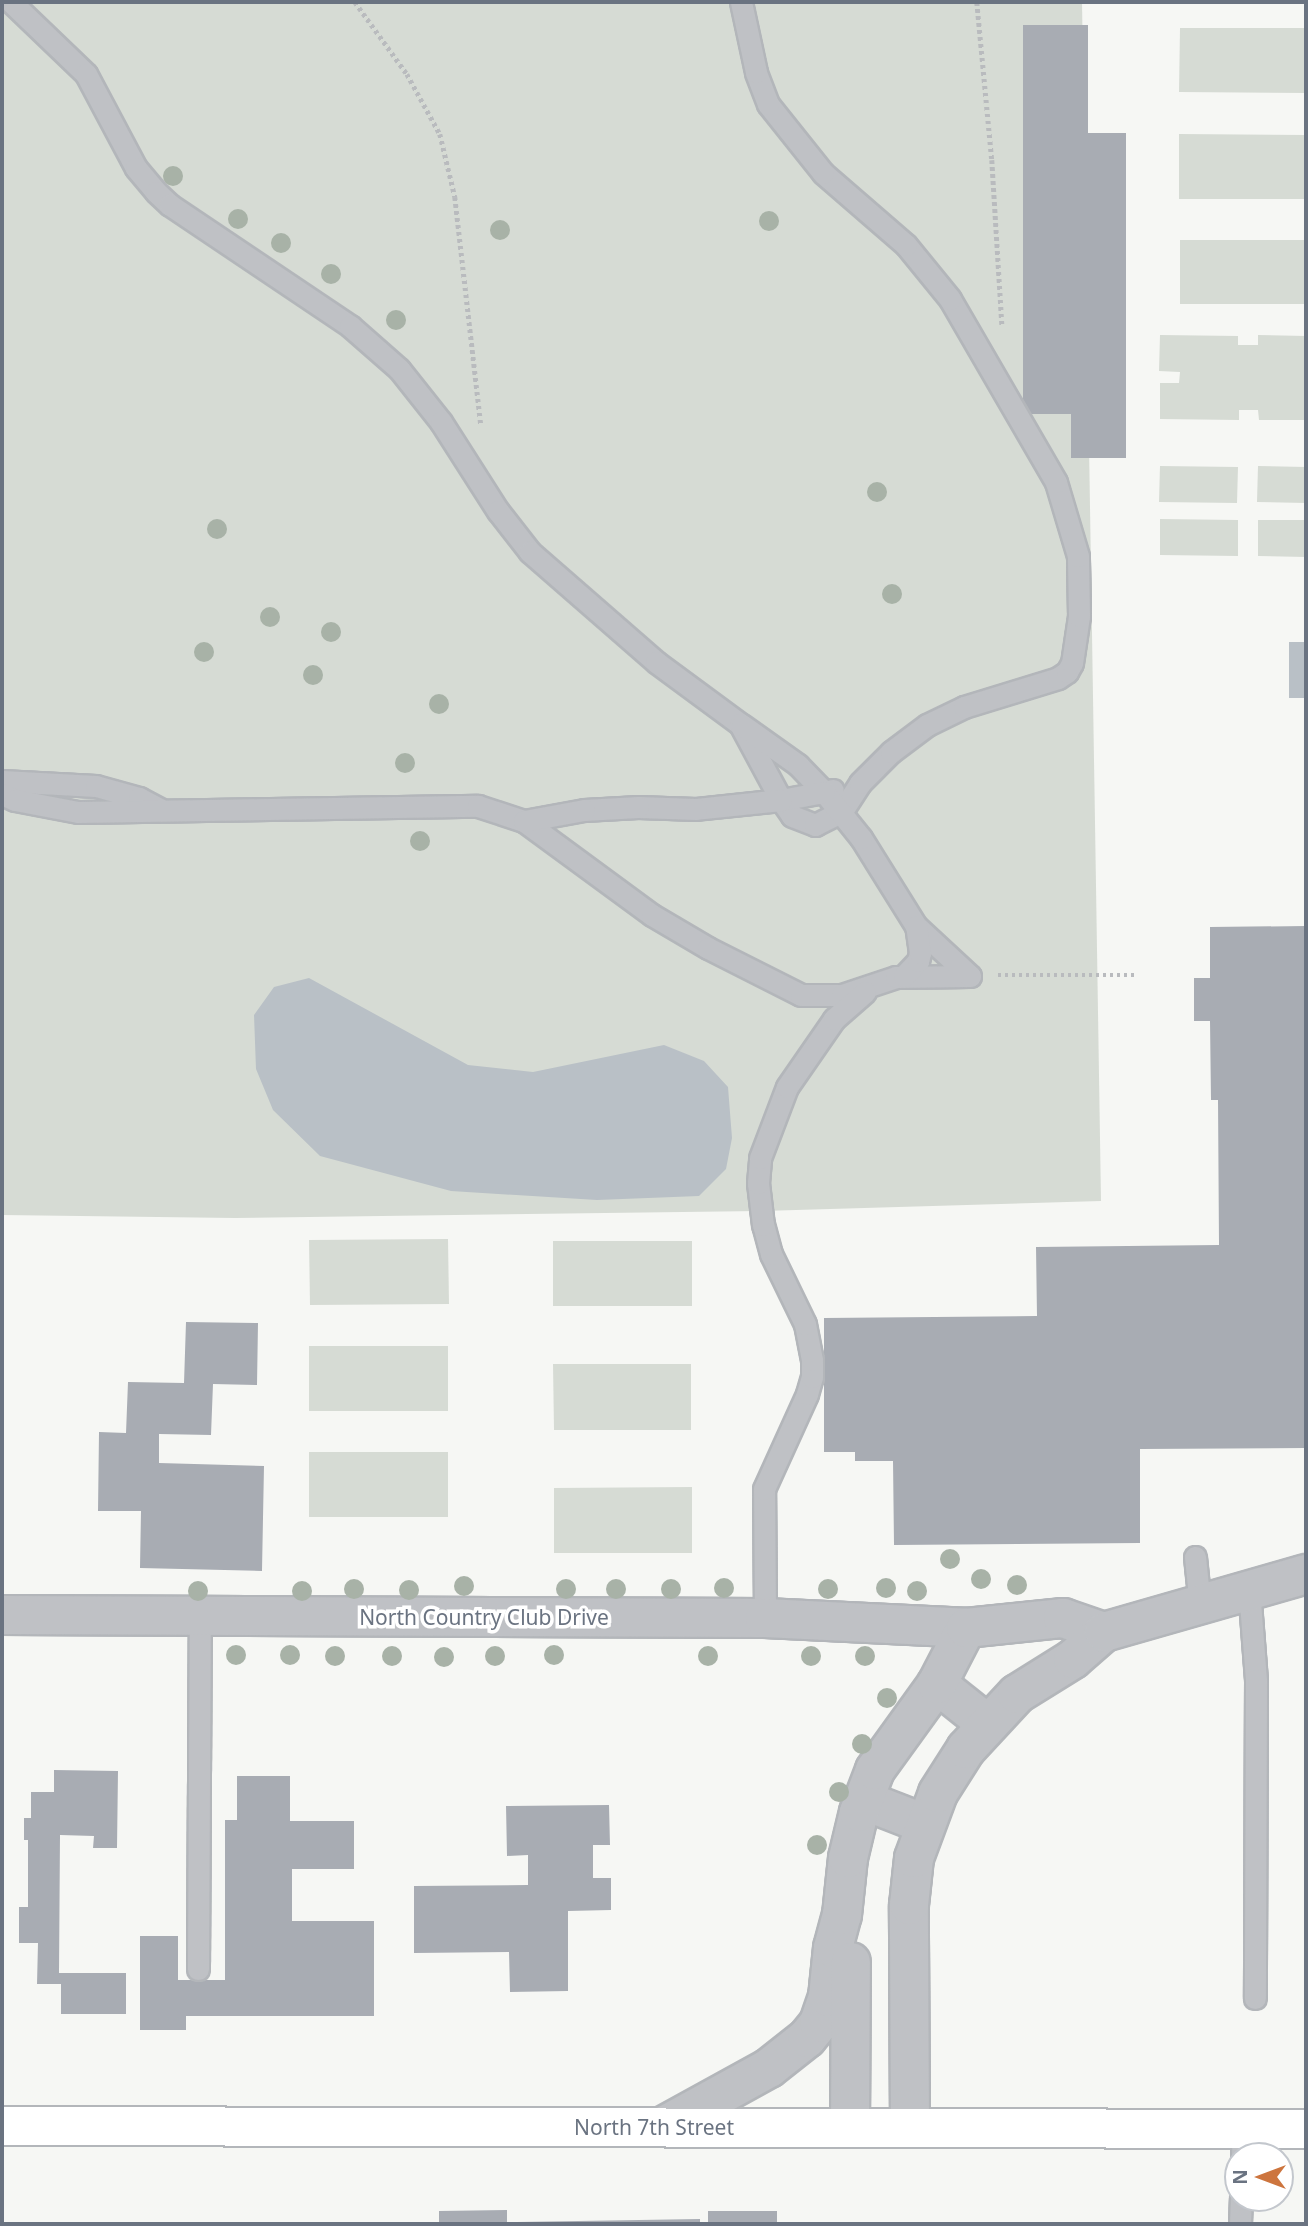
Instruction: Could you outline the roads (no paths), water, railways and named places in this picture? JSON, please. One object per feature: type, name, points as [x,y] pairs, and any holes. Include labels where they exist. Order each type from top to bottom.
[{"type":"main road","name":"North 7th Street","points":[[2,2126],[910,2127],[1242,2142],[1306,2129]]},
{"type":"street","points":[[910,2127],[909,1905],[914,1858],[938,1793],[986,1723],[1017,1694],[1073,1659],[1104,1632],[1306,1574]]},
{"type":"street","name":"North Country Club Drive","points":[[2,1615],[765,1618],[966,1628],[1063,1618],[1104,1632]]},
{"type":"street","points":[[662,2127],[769,2068],[807,2038],[819,2022],[828,1997],[833,1948],[842,1916],[848,1858],[863,1800],[875,1770],[937,1684],[966,1628]]},
{"type":"street","points":[[937,1684],[986,1723]]},
{"type":"street","points":[[863,1800],[925,1824]]},
{"type":"street","points":[[842,1916],[852,1953],[850,2127]]},
{"type":"lane","points":[[2,794],[15,800],[78,812],[294,806],[374,810],[478,806],[524,821],[652,915],[778,986],[801,995],[842,995],[904,976],[970,976],[916,926],[842,811],[788,757],[656,662],[530,552],[498,511],[441,422],[399,369],[318,303],[170,205],[156,192],[136,168],[86,74],[11,2]]},
{"type":"lane","points":[[740,724],[792,816],[815,825],[842,811],[860,783],[906,739],[942,716],[981,700],[1058,678],[1067,672],[1072,663],[1079,616],[1078,556],[1056,482],[950,299],[906,245],[822,173],[768,104],[756,72],[741,2]]},
{"type":"lane","points":[[2,781],[96,786],[139,798],[162,811]]},
{"type":"lane","points":[[524,821],[613,807],[696,809],[781,800],[860,783]]},
{"type":"lane","points":[[904,976],[918,961],[920,944],[916,926]]},
{"type":"lane","points":[[765,1618],[764,1489],[807,1394],[812,1377],[812,1360],[805,1324],[771,1254],[763,1225],[758,1183],[760,1158],[787,1087],[834,1019],[873,985]]},
{"type":"lane","points":[[1195,1557],[1199,1605]]},
{"type":"lane","points":[[1249,1589],[1256,1680],[1255,1998]]},
{"type":"lane","points":[[198,1969],[200,1616]]}]
